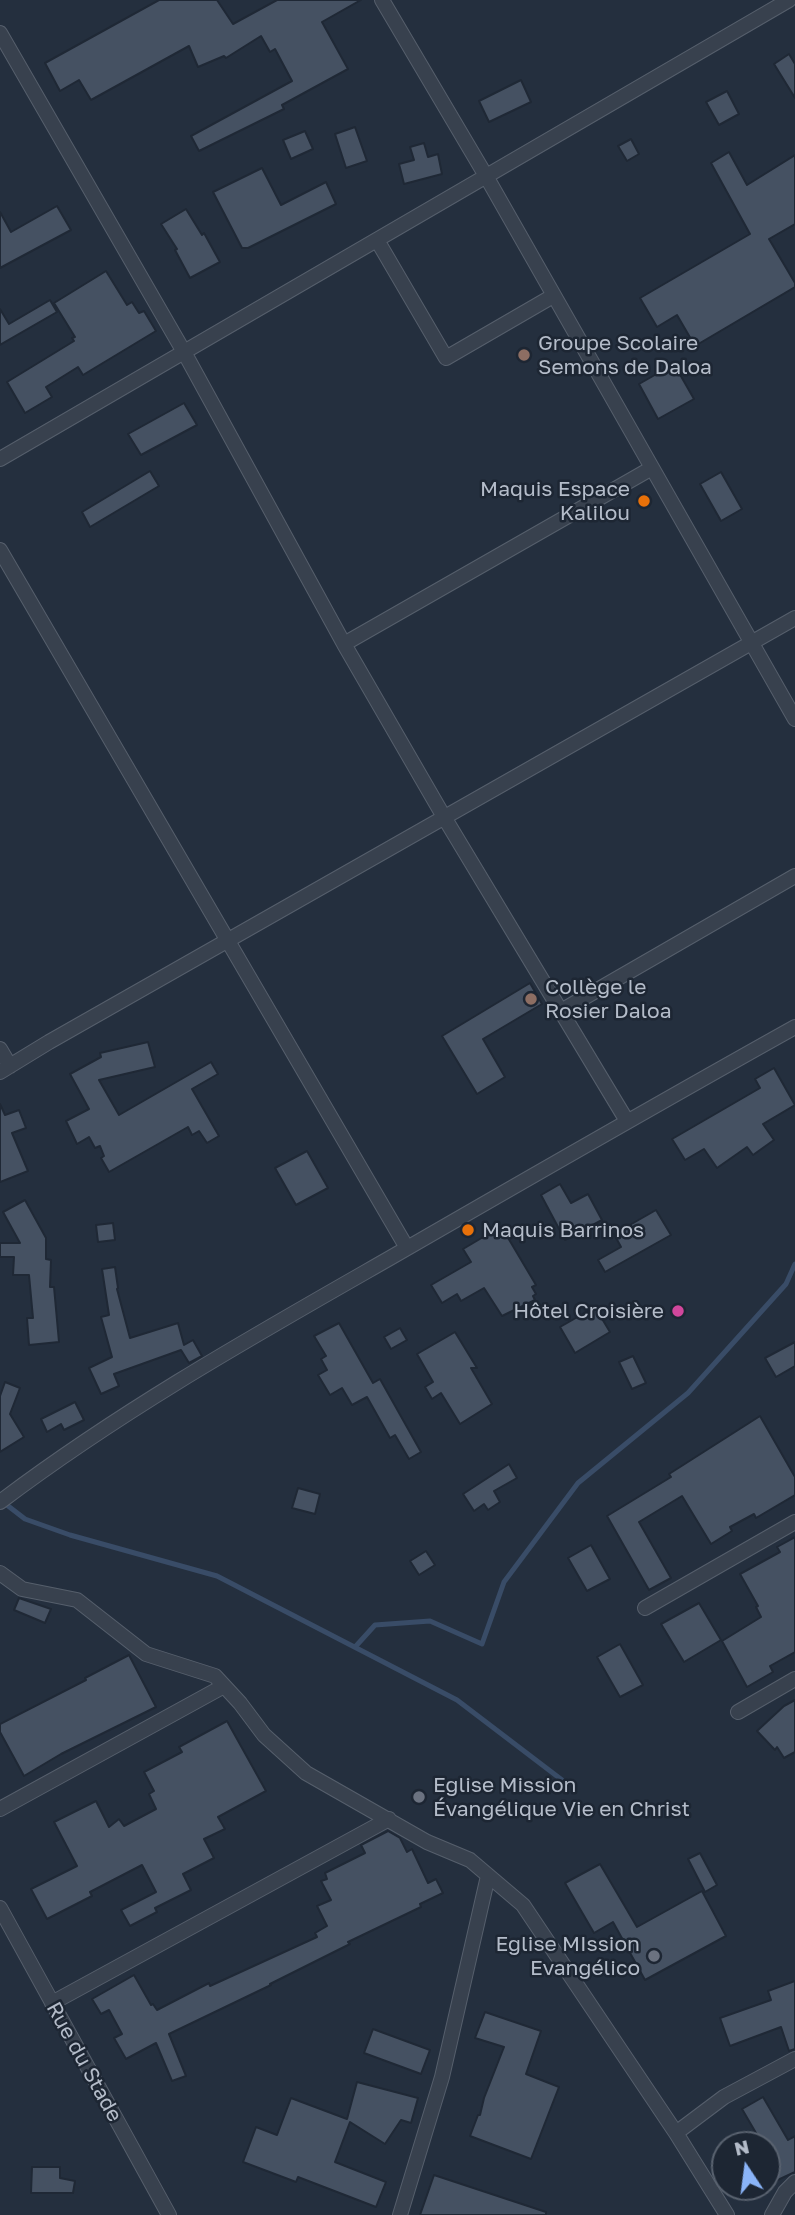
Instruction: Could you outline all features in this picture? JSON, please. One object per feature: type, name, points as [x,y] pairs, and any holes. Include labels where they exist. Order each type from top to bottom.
[{"type":"street","points":[[382,0],[486,176],[795,719]]},
{"type":"street","points":[[0,459],[789,0]]},
{"type":"street","points":[[0,33],[184,352],[344,644],[444,817],[627,1121]]},
{"type":"street","points":[[377,240],[446,358],[553,296]]},
{"type":"street","points":[[344,644],[652,468]]},
{"type":"street","points":[[0,550],[407,1248]]},
{"type":"street","points":[[0,1049],[5,1069],[795,618]]},
{"type":"street","points":[[561,1011],[795,876]]},
{"type":"street","points":[[0,1502],[61,1456],[219,1356],[795,1027]]},
{"type":"street","points":[[645,1608],[795,1521]]},
{"type":"street","points":[[0,1573],[22,1589],[77,1600],[146,1654],[215,1676],[264,1735],[306,1773],[427,1842],[470,1860],[523,1905],[676,2133],[727,2215]]},
{"type":"street","points":[[738,1712],[795,1679]]},
{"type":"street","points":[[0,1809],[224,1686]]},
{"type":"street","points":[[52,2003],[389,1819]]},
{"type":"street","points":[[400,2215],[442,2077],[488,1876]]},
{"type":"street","name":"Rue du Stade","points":[[0,1908],[169,2215]]},
{"type":"street","points":[[676,2133],[724,2097],[795,2059]]},
{"type":"street","points":[[772,2215],[785,2192],[795,2182]]},
{"type":"building","points":[[159,0],[217,0],[233,24],[277,0],[361,0],[322,22],[348,69],[282,105],[284,109],[199,151],[191,136],[292,81],[275,49],[270,52],[261,36],[226,58],[224,56],[198,67],[189,46],[91,100],[79,80],[60,91],[45,63]]},
{"type":"building","points":[[789,54],[795,64],[795,98],[774,64]]},
{"type":"building","points":[[521,80],[531,102],[489,122],[479,101]]},
{"type":"building","points":[[727,91],[739,114],[719,125],[706,102]]},
{"type":"building","points":[[355,127],[367,161],[346,168],[335,134]]},
{"type":"building","points":[[305,131],[313,149],[291,159],[283,140]]},
{"type":"building","points":[[631,139],[639,154],[627,161],[618,146]]},
{"type":"building","points":[[424,143],[428,157],[438,154],[442,174],[404,184],[399,164],[414,160],[410,147]]},
{"type":"building","points":[[729,152],[747,185],[795,155],[795,224],[769,239],[795,287],[695,346],[677,315],[657,327],[640,298],[750,234],[711,163]]},
{"type":"building","points":[[262,168],[281,205],[326,182],[336,204],[248,248],[242,248],[213,192]]},
{"type":"building","points":[[57,206],[71,230],[0,268],[0,212],[11,232]]},
{"type":"building","points":[[186,209],[202,235],[204,233],[220,262],[190,278],[175,250],[177,249],[161,224]]},
{"type":"building","points":[[106,271],[127,305],[132,302],[139,313],[144,311],[156,331],[83,375],[78,367],[46,387],[52,397],[25,413],[7,382],[74,341],[72,338],[75,337],[54,303]]},
{"type":"building","points":[[50,300],[57,312],[0,345],[0,309],[9,324]]},
{"type":"building","points":[[674,364],[694,399],[658,419],[639,384]]},
{"type":"building","points":[[184,403],[197,425],[141,455],[128,434]]},
{"type":"building","points":[[150,471],[159,486],[90,527],[82,512]]},
{"type":"building","points":[[721,472],[742,509],[721,521],[700,484]]},
{"type":"building","points":[[530,983],[542,1004],[483,1039],[505,1077],[477,1094],[442,1036]]},
{"type":"building","points":[[148,1042],[155,1067],[99,1080],[119,1115],[211,1062],[218,1074],[192,1089],[219,1136],[207,1143],[199,1131],[192,1135],[188,1127],[109,1172],[101,1158],[104,1156],[100,1146],[95,1148],[89,1137],[77,1144],[66,1121],[89,1109],[70,1074],[101,1057],[100,1053]]},
{"type":"building","points":[[774,1068],[795,1105],[763,1124],[774,1140],[753,1155],[747,1147],[717,1168],[704,1149],[685,1160],[672,1139],[760,1088],[755,1079]]},
{"type":"building","points":[[0,1104],[5,1115],[19,1110],[26,1128],[12,1133],[28,1171],[0,1182]]},
{"type":"building","points":[[307,1151],[328,1188],[296,1205],[275,1168]]},
{"type":"building","points":[[560,1184],[571,1203],[588,1194],[602,1220],[565,1240],[541,1195]]},
{"type":"building","points":[[25,1200],[46,1238],[46,1259],[51,1260],[50,1287],[54,1287],[59,1342],[29,1345],[27,1318],[33,1318],[29,1275],[13,1275],[14,1257],[0,1257],[0,1243],[20,1243],[3,1212]]},
{"type":"building","points":[[656,1210],[671,1235],[605,1272],[598,1260],[621,1247],[614,1234]]},
{"type":"building","points":[[113,1223],[115,1240],[98,1242],[96,1225]]},
{"type":"building","points":[[495,1230],[498,1235],[504,1231],[536,1285],[532,1287],[536,1294],[533,1296],[535,1300],[502,1316],[484,1288],[461,1301],[457,1294],[442,1303],[431,1285],[471,1262],[463,1249]]},
{"type":"building","points":[[115,1267],[117,1289],[130,1338],[178,1323],[184,1345],[193,1340],[202,1356],[189,1363],[181,1350],[114,1374],[119,1386],[101,1394],[89,1368],[112,1357],[101,1317],[109,1315],[102,1269]]},
{"type":"building","points":[[595,1307],[610,1332],[575,1353],[560,1327]]},
{"type":"building","points":[[339,1323],[373,1383],[380,1379],[421,1452],[409,1459],[395,1435],[390,1438],[367,1397],[352,1405],[342,1388],[330,1395],[318,1375],[327,1370],[321,1359],[326,1356],[314,1336]]},
{"type":"building","points":[[400,1328],[407,1340],[391,1349],[384,1337]]},
{"type":"building","points":[[455,1332],[477,1368],[471,1368],[492,1404],[460,1424],[441,1393],[432,1399],[425,1387],[433,1382],[417,1354]]},
{"type":"building","points":[[795,1342],[795,1366],[776,1377],[765,1358]]},
{"type":"building","points":[[633,1356],[646,1383],[632,1389],[619,1362]]},
{"type":"building","points":[[5,1382],[20,1388],[10,1414],[24,1437],[0,1452],[0,1396]]},
{"type":"building","points":[[75,1402],[84,1420],[64,1430],[61,1424],[47,1432],[41,1419]]},
{"type":"building","points":[[760,1416],[795,1477],[795,1495],[756,1518],[754,1514],[730,1527],[732,1531],[711,1544],[682,1496],[639,1522],[671,1578],[649,1590],[607,1516],[671,1477],[669,1474]]},
{"type":"building","points":[[509,1464],[517,1478],[494,1491],[500,1502],[488,1510],[484,1504],[474,1511],[463,1494]]},
{"type":"building","points":[[298,1488],[320,1494],[315,1514],[292,1508]]},
{"type":"building","points":[[795,1537],[795,1652],[770,1666],[773,1672],[747,1687],[722,1641],[761,1617],[756,1607],[758,1606],[740,1574],[780,1552],[777,1547]]},
{"type":"building","points":[[591,1545],[610,1579],[587,1591],[568,1558]]},
{"type":"building","points":[[426,1551],[435,1565],[419,1575],[410,1561]]},
{"type":"building","points":[[19,1598],[51,1609],[45,1623],[14,1610]]},
{"type":"building","points":[[699,1603],[721,1640],[684,1662],[661,1624]]},
{"type":"building","points":[[620,1644],[643,1685],[620,1697],[597,1657]]},
{"type":"building","points":[[129,1655],[156,1707],[61,1754],[24,1776],[0,1732],[0,1724]]},
{"type":"building","points":[[795,1700],[795,1752],[784,1758],[777,1747],[775,1750],[757,1731],[784,1706]]},
{"type":"building","points":[[227,1721],[266,1791],[218,1817],[225,1829],[204,1839],[214,1858],[183,1874],[191,1890],[155,1908],[157,1912],[130,1926],[121,1910],[156,1892],[142,1865],[90,1892],[92,1896],[47,1919],[31,1889],[77,1866],[54,1822],[96,1801],[109,1827],[119,1819],[124,1826],[156,1809],[149,1794],[154,1791],[144,1772],[182,1752],[179,1747]]},
{"type":"building","points":[[388,1831],[400,1838],[407,1852],[412,1849],[428,1883],[436,1879],[443,1893],[271,1985],[169,2034],[186,2076],[172,2081],[156,2043],[126,2059],[114,2038],[122,2034],[109,2010],[101,2014],[92,1999],[134,1975],[151,2005],[157,2010],[209,1983],[210,1986],[317,1937],[315,1933],[327,1926],[317,1906],[331,1900],[321,1881],[327,1879],[325,1873],[365,1853],[361,1845]]},
{"type":"building","points":[[700,1853],[717,1885],[705,1892],[688,1859]]},
{"type":"building","points":[[600,1864],[637,1927],[702,1891],[726,1936],[645,1980],[613,1922],[594,1933],[565,1883]]},
{"type":"building","points":[[795,1981],[795,2049],[789,2051],[781,2027],[730,2046],[720,2018],[771,2000],[768,1991]]},
{"type":"building","points":[[485,2012],[541,2031],[526,2074],[559,2087],[531,2159],[470,2136],[504,2047],[475,2038]]},
{"type":"building","points":[[373,2029],[430,2050],[421,2074],[364,2053]]},
{"type":"building","points":[[357,2082],[418,2098],[411,2123],[401,2120],[385,2144],[350,2122],[335,2162],[386,2182],[376,2207],[298,2177],[296,2182],[243,2162],[256,2127],[277,2135],[291,2098],[347,2119]]},
{"type":"building","points":[[763,2097],[788,2140],[795,2136],[795,2172],[781,2178],[781,2131],[755,2131],[742,2109]]},
{"type":"building","points":[[32,2167],[60,2167],[60,2178],[75,2181],[73,2193],[31,2193]]},
{"type":"building","points":[[434,2175],[546,2212],[546,2215],[420,2215]]},
{"type":"waterway","points":[[356,1646],[375,1625],[430,1621],[482,1644],[504,1582],[578,1483],[688,1393],[786,1284],[795,1264]]},
{"type":"waterway","points":[[3,1502],[25,1519],[70,1535],[217,1576],[457,1700],[562,1780]]},
{"type":"place","name":"Groupe Scolaire Semons de Daloa","points":[[524,355]]},
{"type":"place","name":"Maquis Espace Kalilou","points":[[644,501]]},
{"type":"place","name":"Collège le Rosier Daloa","points":[[531,999]]},
{"type":"place","name":"Maquis Barrinos","points":[[468,1230]]},
{"type":"place","name":"Hôtel Croisière","points":[[678,1311]]},
{"type":"place","name":"Eglise Mission Évangélique Vie en Christ","points":[[419,1797]]},
{"type":"place","name":"Eglise MIssion Evangélico","points":[[654,1956]]}]
